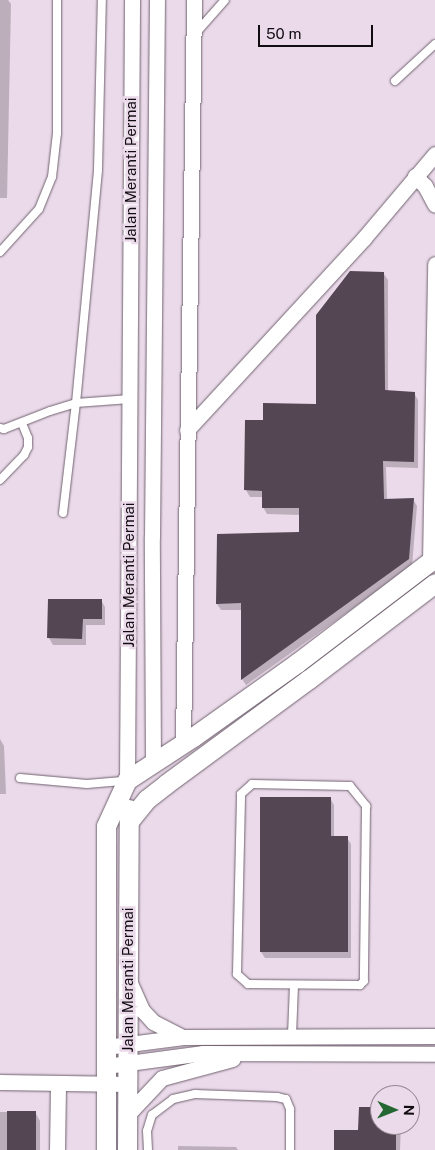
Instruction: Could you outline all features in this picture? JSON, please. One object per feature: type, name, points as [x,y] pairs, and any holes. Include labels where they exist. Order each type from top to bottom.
[{"type":"street","name":"Jalan Meranti Permai","points":[[127,1150],[129,821],[127,780],[132,0]]},
{"type":"street","name":"Jalan Meranti Permai","points":[[153,764],[152,537],[157,0]]},
{"type":"street","points":[[183,744],[194,0]]},
{"type":"street","points":[[187,430],[364,238],[435,154]]},
{"type":"street","points":[[415,176],[429,193],[435,205]]},
{"type":"street","points":[[106,1150],[106,826],[127,780],[183,744],[297,663],[432,560],[435,264]]},
{"type":"street","points":[[129,821],[153,794],[309,680],[435,584]]},
{"type":"street","points":[[127,977],[142,1010],[153,1022],[183,1038]]},
{"type":"street","points":[[106,1047],[183,1038],[292,1035],[435,1036]]},
{"type":"street","points":[[0,1082],[58,1083],[106,1075],[127,1063],[203,1053],[435,1054]]},
{"type":"street","points":[[127,1115],[162,1078],[256,1053]]},
{"type":"street","points":[[106,1075],[127,1084]]},
{"type":"street","points":[[57,1150],[58,1083]]},
{"type":"lane","points":[[0,252],[39,209],[52,177],[57,133],[57,0]]},
{"type":"lane","points":[[63,514],[76,403],[98,170],[102,0]]},
{"type":"lane","points":[[194,35],[225,0]]},
{"type":"lane","points":[[395,81],[435,44]]},
{"type":"lane","points":[[0,428],[22,423],[50,410],[76,403],[130,399]]},
{"type":"lane","points":[[0,480],[24,455],[28,447],[28,438],[22,423]]},
{"type":"lane","points":[[20,778],[87,784],[127,780]]},
{"type":"lane","points":[[252,784],[350,786],[366,806],[364,981],[360,985],[294,985],[248,984],[237,974],[241,794],[252,784]]},
{"type":"lane","points":[[292,1035],[294,985]]},
{"type":"lane","points":[[148,1150],[147,1131],[152,1115],[173,1099],[195,1094],[277,1096],[286,1100],[290,1109],[290,1150]]},
{"type":"building","points":[[350,271],[384,272],[385,390],[415,392],[414,462],[383,461],[384,499],[414,498],[409,559],[241,680],[241,603],[216,604],[217,534],[299,532],[299,508],[262,508],[262,491],[244,490],[245,420],[263,420],[263,403],[316,404],[316,315]]},
{"type":"building","points":[[48,599],[102,599],[102,619],[83,619],[82,639],[47,638]]},
{"type":"building","points":[[260,797],[331,797],[331,836],[348,836],[348,952],[260,952]]},
{"type":"building","points":[[359,1107],[370,1107],[370,1135],[396,1135],[396,1150],[334,1150],[334,1130],[358,1130]]},
{"type":"building","points":[[7,1111],[36,1111],[36,1150],[7,1150]]}]
